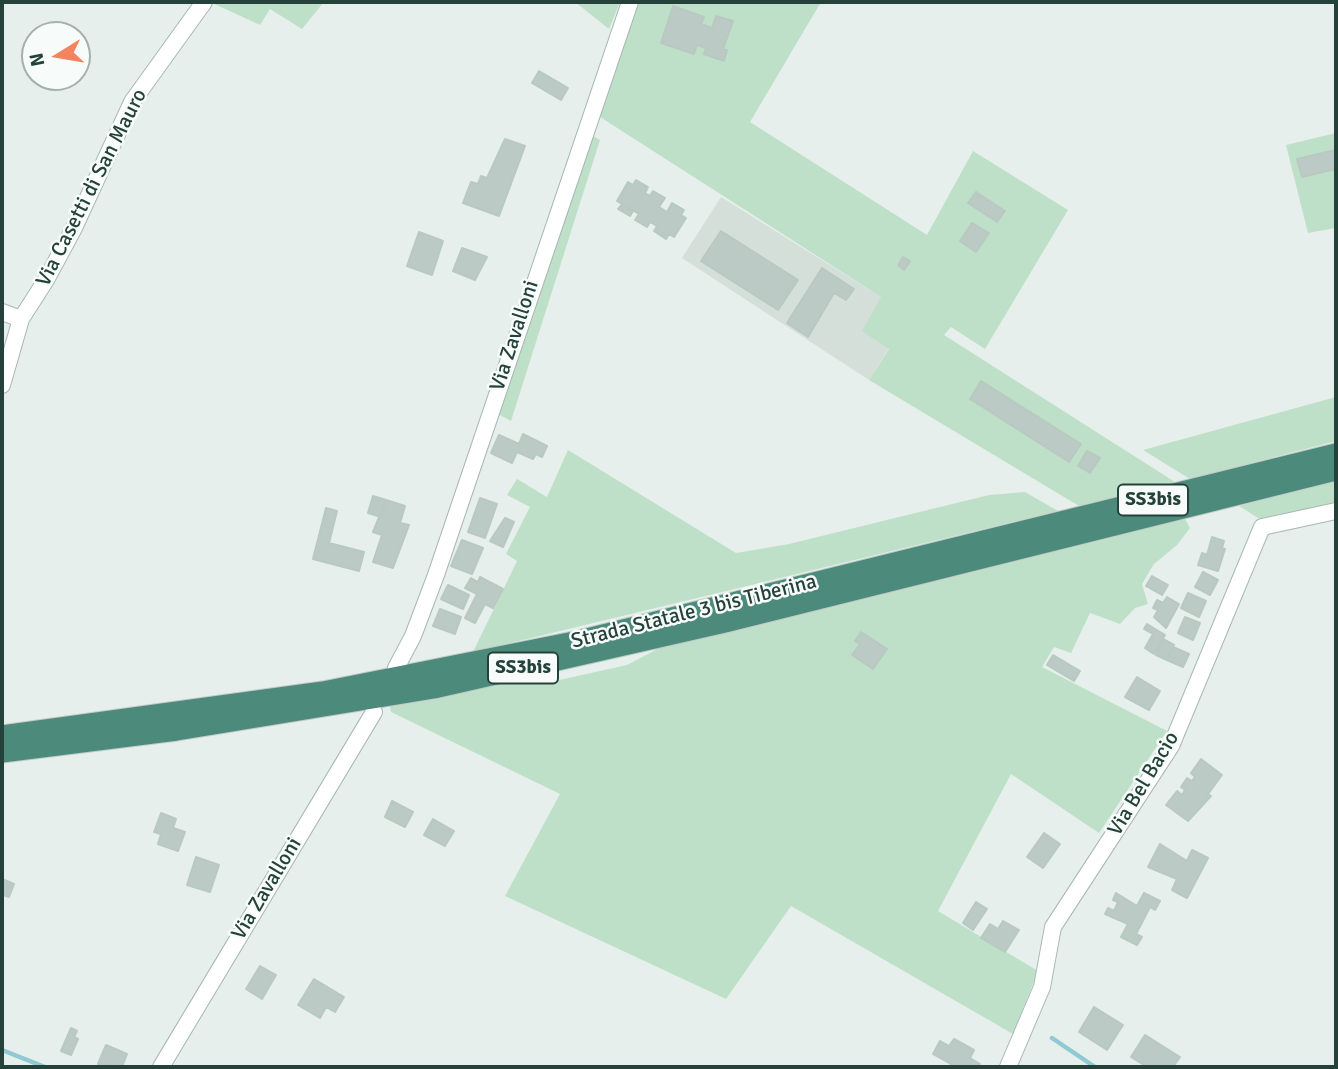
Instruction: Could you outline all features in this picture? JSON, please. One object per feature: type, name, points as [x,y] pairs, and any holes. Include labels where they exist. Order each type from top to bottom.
[{"type":"highway","name":"Strada Statale 3 bis Tiberina","points":[[1277,478],[1336,454]]},
{"type":"highway","name":"Strada Statale 3 bis Tiberina","points":[[2,752],[177,730],[433,688],[712,625],[1035,538],[1277,478],[1336,470]]},
{"type":"highway","name":"Strada Statale 3 bis Tiberina","points":[[2,736],[188,713],[433,671],[579,641],[1035,538]]},
{"type":"street","name":"Via Casetti di San Mauro","points":[[2,385],[21,319],[47,281],[132,102],[204,2]]},
{"type":"street","name":"Via Zavalloni","points":[[396,668],[413,636],[436,575],[630,2]]},
{"type":"street","points":[[2,312],[21,319]]},
{"type":"street","name":"Via Bel Bacio","points":[[1009,1065],[1042,987],[1053,927],[1171,746],[1262,527],[1336,511]]},
{"type":"street","name":"Via Zavalloni","points":[[161,1067],[374,712]]},
{"type":"shaded area","points":[[721,197],[881,297],[889,348],[869,380],[682,258]]},
{"type":"green space","points":[[210,2],[324,2],[302,29],[270,9],[260,25]]},
{"type":"green space","points":[[575,2],[620,2],[609,29]]},
{"type":"green space","points":[[639,2],[821,2],[750,122],[927,235],[973,151],[1068,210],[985,349],[951,327],[944,335],[1175,482],[1079,506],[869,380],[889,349],[862,331],[881,297],[597,115]]},
{"type":"green space","points":[[1336,133],[1336,228],[1308,233],[1286,145]]},
{"type":"green space","points":[[590,134],[600,140],[511,421],[496,413]]},
{"type":"green space","points":[[1336,397],[1336,441],[1190,479],[1143,450]]},
{"type":"green space","points":[[568,450],[736,553],[789,544],[989,495],[1025,492],[1058,511],[473,652],[517,561],[506,554],[530,507],[507,495],[517,479],[547,497]]},
{"type":"green space","points":[[1336,479],[1336,505],[1263,521],[1239,506]]},
{"type":"green space","points":[[1184,517],[1190,528],[1177,545],[1154,564],[1142,584],[1148,604],[1135,608],[1120,624],[1090,613],[1071,653],[1054,647],[1042,667],[1167,731],[1099,833],[1011,774],[938,911],[1038,971],[1013,1034],[791,906],[726,999],[505,896],[560,794],[391,712],[389,704],[523,678],[546,683],[627,665],[667,644]]},
{"type":"building","points":[[673,6],[704,17],[701,24],[712,28],[716,16],[733,21],[723,49],[727,50],[724,61],[704,54],[706,48],[697,45],[694,54],[661,43]]},
{"type":"building","points":[[539,71],[568,88],[561,100],[532,83]]},
{"type":"building","points":[[505,139],[525,146],[499,216],[463,203],[471,182],[478,184],[481,176],[487,178]]},
{"type":"building","points":[[1336,150],[1336,169],[1302,177],[1297,159]]},
{"type":"building","points":[[636,180],[648,187],[645,193],[650,196],[653,191],[665,198],[659,207],[667,212],[672,203],[684,210],[681,215],[686,218],[674,237],[669,234],[666,239],[654,231],[657,226],[650,222],[647,227],[635,220],[639,214],[617,201],[628,182],[633,185]]},
{"type":"building","points":[[976,192],[1005,211],[997,222],[968,203]]},
{"type":"building","points":[[622,204],[633,211],[630,216],[618,209]]},
{"type":"building","points":[[972,223],[989,233],[976,252],[960,241]]},
{"type":"building","points":[[721,231],[798,280],[778,310],[701,261]]},
{"type":"building","points":[[419,232],[443,241],[432,275],[407,266]]},
{"type":"building","points":[[462,248],[487,257],[475,280],[453,271]]},
{"type":"building","points":[[903,257],[910,261],[904,270],[898,265]]},
{"type":"building","points":[[822,268],[854,289],[846,300],[834,293],[808,337],[787,323]]},
{"type":"building","points":[[981,381],[1081,444],[1069,462],[970,399]]},
{"type":"building","points":[[523,434],[547,446],[542,457],[536,454],[533,459],[517,452],[512,463],[491,453],[499,435],[519,444]]},
{"type":"building","points":[[1087,451],[1100,458],[1090,473],[1078,466]]},
{"type":"building","points":[[373,496],[386,500],[381,517],[368,513]]},
{"type":"building","points":[[480,498],[497,504],[485,538],[468,532]]},
{"type":"building","points":[[386,500],[405,506],[400,523],[409,525],[393,568],[373,562],[382,535],[373,532]]},
{"type":"building","points":[[326,508],[337,511],[329,543],[364,552],[359,571],[313,559]]},
{"type":"building","points":[[505,518],[514,522],[503,547],[490,541]]},
{"type":"building","points":[[1212,537],[1224,541],[1222,548],[1225,549],[1218,571],[1198,565],[1202,553],[1207,555]]},
{"type":"building","points":[[462,540],[483,548],[472,574],[451,566]]},
{"type":"building","points":[[1203,572],[1218,580],[1210,595],[1195,587]]},
{"type":"building","points":[[1152,576],[1168,585],[1162,595],[1146,586]]},
{"type":"building","points":[[480,577],[503,589],[493,608],[485,604],[475,623],[465,618],[477,594],[465,588],[471,578],[478,582]]},
{"type":"building","points":[[448,585],[469,595],[463,609],[441,599]]},
{"type":"building","points":[[1188,593],[1206,601],[1199,617],[1181,608]]},
{"type":"building","points":[[1167,597],[1179,604],[1166,628],[1154,617],[1158,610],[1153,608],[1157,600],[1163,603]]},
{"type":"building","points":[[440,609],[461,617],[455,634],[433,626]]},
{"type":"building","points":[[1185,617],[1200,623],[1193,640],[1178,633]]},
{"type":"building","points":[[1147,624],[1165,635],[1154,654],[1145,648],[1153,634],[1144,629]]},
{"type":"building","points":[[861,632],[887,649],[873,669],[852,655],[860,644],[855,641]]},
{"type":"building","points":[[1163,639],[1174,645],[1167,660],[1156,655]]},
{"type":"building","points":[[1173,647],[1189,654],[1183,667],[1167,660]]},
{"type":"building","points":[[1053,655],[1080,671],[1074,681],[1047,665]]},
{"type":"building","points":[[1137,677],[1160,691],[1149,710],[1125,697]]},
{"type":"building","points":[[1201,759],[1222,775],[1208,794],[1211,796],[1188,821],[1166,805],[1177,791],[1182,795],[1185,790],[1181,787],[1187,778],[1192,781],[1195,777],[1191,773]]},
{"type":"building","points":[[392,801],[413,812],[405,827],[385,817]]},
{"type":"building","points":[[161,813],[176,819],[173,828],[185,832],[178,851],[158,844],[161,834],[154,832]]},
{"type":"building","points":[[433,819],[454,831],[445,846],[424,835]]},
{"type":"building","points":[[1044,833],[1060,844],[1043,868],[1027,857]]},
{"type":"building","points":[[1160,844],[1187,861],[1192,850],[1208,858],[1187,898],[1172,890],[1177,879],[1148,867]]},
{"type":"building","points":[[196,857],[219,865],[210,892],[187,885]]},
{"type":"building","points":[[2,879],[14,884],[9,897],[3,895],[2,899]]},
{"type":"building","points":[[1116,893],[1137,906],[1144,893],[1160,901],[1155,910],[1150,907],[1136,934],[1142,937],[1137,945],[1121,937],[1128,924],[1105,914],[1108,908],[1114,911],[1118,902],[1113,900]]},
{"type":"building","points":[[976,902],[987,909],[973,930],[963,923]]},
{"type":"building","points":[[1003,921],[1019,930],[1005,952],[981,938],[990,924],[998,929]]},
{"type":"building","points":[[260,966],[276,975],[262,999],[246,989]]},
{"type":"building","points":[[314,979],[344,997],[335,1012],[326,1007],[320,1018],[298,1005]]},
{"type":"building","points":[[1094,1007],[1123,1025],[1107,1050],[1079,1032]]},
{"type":"building","points":[[71,1028],[77,1031],[74,1037],[78,1039],[71,1055],[61,1051]]},
{"type":"building","points":[[1145,1035],[1180,1057],[1173,1067],[1147,1067],[1131,1057]]},
{"type":"building","points":[[954,1039],[974,1050],[970,1058],[980,1064],[978,1067],[950,1067],[951,1064],[933,1054],[940,1041],[949,1046]]},
{"type":"building","points":[[106,1045],[127,1054],[122,1067],[98,1064]]},
{"type":"waterway","points":[[1052,1038],[1095,1067]]},
{"type":"waterway","points":[[2,1050],[45,1067]]}]
